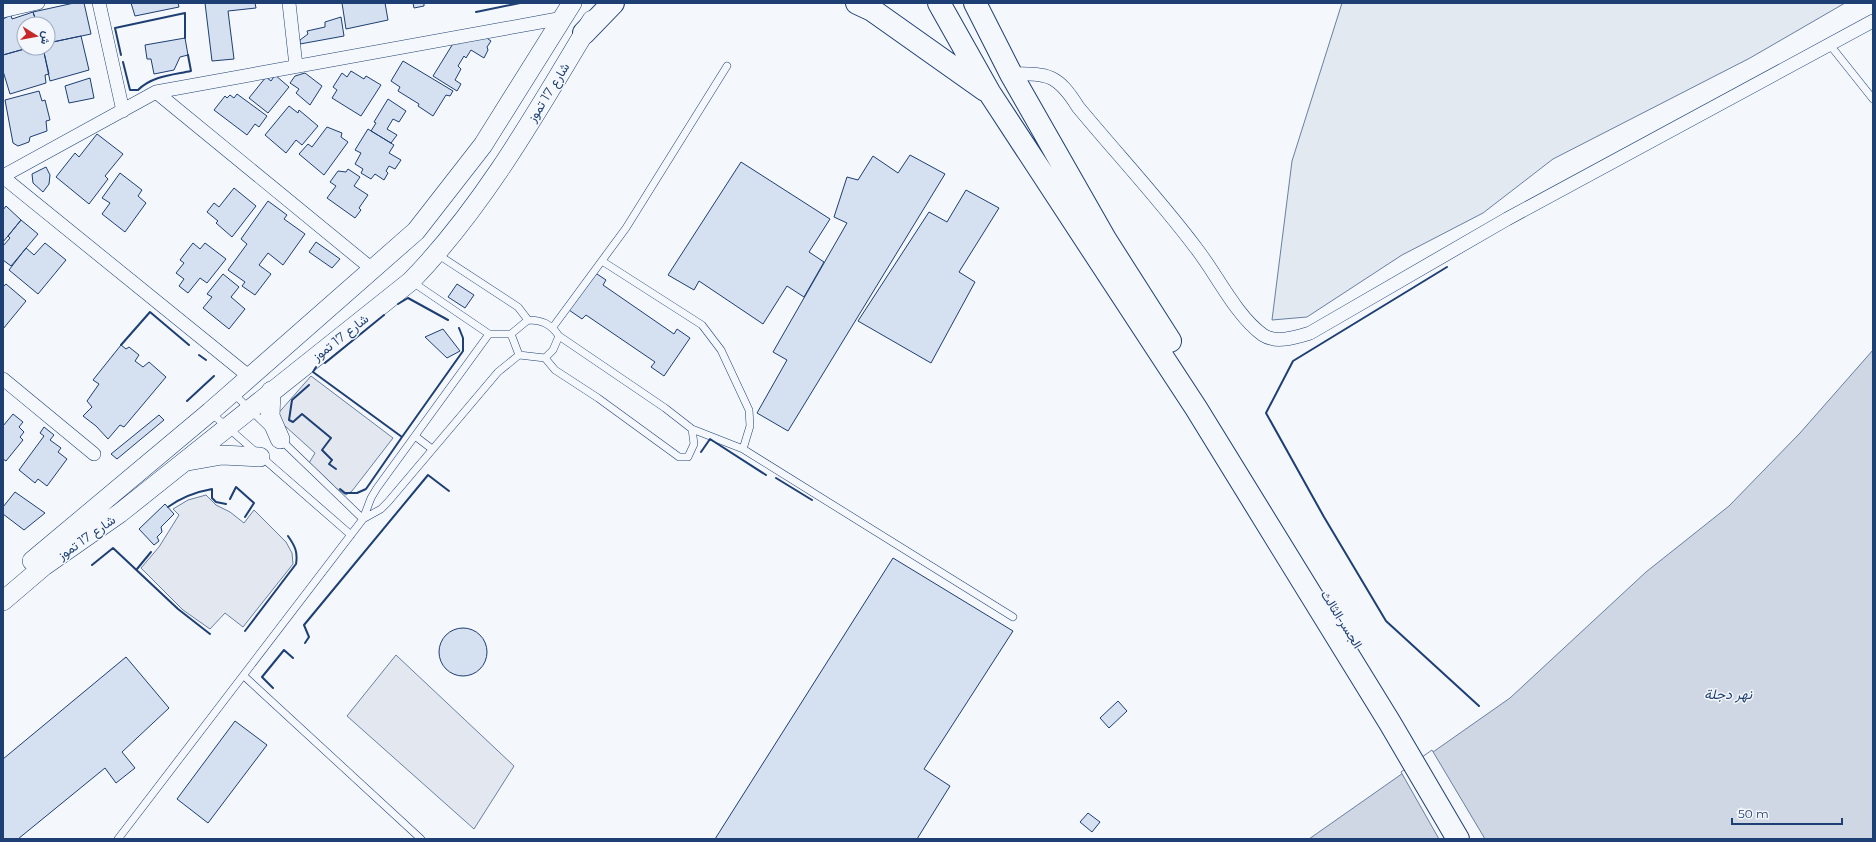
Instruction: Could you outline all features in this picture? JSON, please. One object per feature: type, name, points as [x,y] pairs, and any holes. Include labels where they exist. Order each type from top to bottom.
[{"type":"highway","points":[[584,33],[613,3]]},
{"type":"highway","points":[[857,3],[872,10],[989,92]]},
{"type":"highway","points":[[939,3],[989,92],[1202,404]]},
{"type":"highway","points":[[977,5],[1011,74],[1202,404]]},
{"type":"highway","name":"الجسر الثالث","points":[[1202,404],[1458,839]]},
{"type":"highway","name":"الجسر الثالث","points":[[1202,404],[1398,710],[1472,839]]},
{"type":"main road","name":"شارع 17 تموز","points":[[3,601],[44,566],[120,513],[271,391],[411,281],[437,254],[506,161],[602,3]]},
{"type":"main road","name":"شارع 17 تموز","points":[[3,584],[251,378],[416,231],[483,146],[567,10]]},
{"type":"main road","points":[[483,146],[506,161]]},
{"type":"main road","points":[[271,391],[270,416],[272,424],[280,439]]},
{"type":"main road","points":[[185,462],[222,455],[260,457]]},
{"type":"street","points":[[3,11],[38,3]]},
{"type":"street","points":[[99,3],[123,111]]},
{"type":"street","points":[[289,3],[296,66]]},
{"type":"street","points":[[251,378],[3,176],[156,92],[296,66],[567,10]]},
{"type":"street","points":[[1011,74],[1035,73],[1050,77],[1062,84],[1078,107],[1197,248],[1222,287],[1246,317],[1264,336],[1280,339],[1310,333],[1507,219],[1873,22]]},
{"type":"street","points":[[156,92],[372,269]]},
{"type":"street","points":[[3,380],[94,454]]},
{"type":"lane","points":[[1830,45],[1873,99]]},
{"type":"lane","points":[[553,327],[626,228],[727,66]]},
{"type":"lane","points":[[437,254],[518,307],[528,320]]},
{"type":"lane","points":[[602,261],[702,325],[721,350],[750,410],[750,426],[743,449]]},
{"type":"lane","points":[[411,281],[490,334],[511,334],[528,320],[539,320],[553,327],[559,336],[665,408],[692,429],[743,449],[1013,617]]},
{"type":"lane","points":[[118,839],[363,519],[371,498],[490,334]]},
{"type":"lane","points":[[511,334],[519,355]]},
{"type":"lane","points":[[544,358],[553,350],[559,336]]},
{"type":"lane","points":[[363,519],[384,506],[498,372],[519,355],[544,358],[555,370],[598,398],[679,457],[688,457],[694,444],[692,429]]},
{"type":"lane","points":[[233,393],[363,519]]},
{"type":"lane","points":[[210,412],[226,428],[351,535]]},
{"type":"lane","points":[[415,436],[432,449]]},
{"type":"lane","points":[[244,676],[421,839]]},
{"type":"shaded area","points":[[1342,3],[1845,3],[1750,58],[1553,159],[1483,213],[1402,255],[1307,317],[1272,320],[1292,161]]},
{"type":"shaded area","points":[[311,376],[393,438],[352,491],[346,495],[337,489],[309,463],[315,453],[275,417]]},
{"type":"shaded area","points":[[206,495],[216,505],[230,512],[244,523],[254,510],[286,542],[292,553],[293,564],[243,627],[225,613],[210,629],[183,610],[141,568],[159,547],[179,515],[173,509],[188,500]]},
{"type":"shaded area","points":[[396,655],[514,766],[474,829],[347,716]]},
{"type":"water","name":"نهر دجلة","points":[[1873,350],[1873,839],[1309,839],[1510,698],[1646,572],[1729,506],[1800,433]]},
{"type":"pier","points":[[1432,750],[1485,839],[1439,839],[1401,772]]},
{"type":"building","points":[[74,3],[84,3],[91,34],[56,41],[56,16],[34,16],[33,12]]},
{"type":"building","points":[[131,3],[178,3],[179,7],[135,16]]},
{"type":"building","points":[[205,3],[255,3],[256,8],[228,11],[234,59],[212,61]]},
{"type":"building","points":[[342,3],[385,3],[388,20],[346,29]]},
{"type":"building","points":[[413,3],[424,3],[424,6],[414,8]]},
{"type":"building","points":[[33,12],[34,16],[21,16]]},
{"type":"building","points":[[11,15],[12,19],[16,18],[16,51],[3,55],[3,19]]},
{"type":"building","points":[[341,17],[344,36],[300,44],[300,40],[308,34],[307,31],[325,27],[325,22]]},
{"type":"building","points":[[481,34],[491,41],[487,47],[488,50],[484,58],[471,50],[466,58],[464,56],[458,66],[461,69],[455,80],[461,84],[457,91],[433,76],[454,42],[459,44],[463,37]]},
{"type":"building","points":[[81,36],[89,70],[50,81],[45,56],[56,56],[56,41]]},
{"type":"building","points":[[185,38],[188,55],[180,57],[174,70],[154,74],[151,59],[147,59],[145,45]]},
{"type":"building","points":[[16,51],[16,56],[45,56],[49,74],[45,75],[46,83],[10,94],[3,71],[3,55]]},
{"type":"building","points":[[403,61],[453,91],[450,96],[446,95],[433,116],[418,106],[419,104],[398,91],[400,87],[391,81]]},
{"type":"building","points":[[351,71],[364,79],[366,76],[381,85],[361,116],[332,98],[337,90],[333,87],[342,73],[347,77]]},
{"type":"building","points":[[305,73],[322,86],[310,105],[296,93],[299,89],[290,83],[295,76]]},
{"type":"building","points":[[275,75],[289,87],[268,113],[249,98],[266,77],[271,81]]},
{"type":"building","points":[[90,78],[94,98],[69,103],[65,86]]},
{"type":"building","points":[[39,91],[42,101],[45,100],[50,120],[46,121],[47,131],[30,137],[29,142],[18,146],[13,143],[5,100]]},
{"type":"building","points":[[237,94],[267,116],[259,127],[255,124],[247,135],[214,110],[225,96],[227,98],[230,95],[234,98]]},
{"type":"building","points":[[388,99],[406,111],[399,122],[393,119],[387,129],[397,135],[391,143],[371,131],[376,123],[374,122]]},
{"type":"building","points":[[289,106],[298,113],[299,110],[318,126],[302,145],[296,140],[286,153],[265,135]]},
{"type":"building","points":[[327,127],[342,133],[341,137],[348,142],[324,175],[299,154],[308,144],[312,147]]},
{"type":"building","points":[[368,129],[394,145],[389,153],[401,160],[395,169],[389,166],[386,171],[388,173],[384,180],[375,174],[371,179],[361,173],[363,169],[355,164],[361,153],[355,150]]},
{"type":"building","points":[[97,134],[123,154],[105,176],[108,179],[89,204],[56,177],[75,153],[79,157]]},
{"type":"building","points":[[910,155],[945,174],[788,431],[757,413],[787,360],[773,352],[847,223],[834,217],[847,177],[858,180],[873,156],[898,173]]},
{"type":"building","points":[[741,162],[830,219],[809,252],[824,262],[804,297],[787,286],[763,324],[699,281],[694,290],[668,275]]},
{"type":"building","points":[[46,167],[50,175],[49,184],[43,192],[33,183],[32,174]]},
{"type":"building","points":[[348,169],[360,177],[354,186],[368,195],[359,208],[361,210],[355,218],[327,198],[336,186],[330,182],[338,171],[346,172]]},
{"type":"building","points":[[120,173],[142,190],[138,196],[146,203],[125,232],[102,214],[110,203],[102,198]]},
{"type":"building","points":[[234,188],[256,206],[232,237],[216,223],[218,221],[207,212],[214,203],[219,207]]},
{"type":"building","points":[[966,190],[999,208],[959,272],[975,282],[931,363],[858,321],[929,212],[947,222]]},
{"type":"building","points":[[268,201],[287,215],[284,219],[305,234],[283,265],[268,253],[259,265],[271,274],[255,295],[242,286],[245,282],[228,270],[247,244],[241,239]]},
{"type":"building","points":[[6,206],[21,220],[3,242],[3,210]]},
{"type":"building","points":[[21,220],[38,234],[11,266],[3,260],[3,246],[10,238],[8,236]]},
{"type":"building","points":[[316,242],[340,259],[332,268],[309,252]]},
{"type":"building","points":[[45,243],[66,260],[38,294],[9,270],[26,248],[34,255]]},
{"type":"building","points":[[193,243],[200,249],[205,243],[226,259],[207,283],[200,278],[188,293],[179,286],[184,279],[176,273],[184,263],[180,260]]},
{"type":"building","points":[[594,272],[606,280],[603,285],[674,334],[677,329],[690,338],[664,376],[651,367],[655,362],[586,315],[582,319],[569,310]]},
{"type":"building","points":[[223,274],[239,287],[231,297],[245,309],[229,329],[203,308],[212,297],[207,294]]},
{"type":"building","points":[[6,284],[26,301],[3,329],[3,287]]},
{"type":"building","points":[[457,284],[474,295],[465,308],[448,297]]},
{"type":"building","points":[[443,329],[460,351],[447,358],[425,337]]},
{"type":"building","points":[[121,345],[126,349],[129,347],[139,355],[135,361],[143,367],[149,362],[166,377],[124,427],[120,425],[108,439],[96,426],[83,416],[92,407],[87,401],[99,384],[93,380]]},
{"type":"building","points":[[13,414],[23,422],[19,427],[24,432],[20,437],[23,440],[6,461],[3,459],[3,426]]},
{"type":"building","points":[[159,415],[164,420],[117,459],[111,454]]},
{"type":"building","points":[[44,427],[54,435],[50,440],[61,448],[58,452],[67,459],[47,486],[38,479],[35,483],[19,470],[44,436],[40,433]]},
{"type":"building","points":[[15,492],[45,513],[24,530],[3,514],[3,507]]},
{"type":"building","points":[[165,504],[174,514],[161,527],[162,532],[157,537],[159,541],[154,545],[139,529]]},
{"type":"building","points":[[893,558],[1013,631],[924,769],[950,786],[917,839],[715,839]]},
{"type":"building","points":[[458,628],[468,628],[480,635],[487,647],[487,657],[480,669],[468,676],[458,676],[450,672],[443,665],[439,657],[439,647],[443,639],[450,632]]},
{"type":"building","points":[[126,657],[169,708],[122,752],[135,768],[116,783],[105,768],[18,839],[3,839],[3,759]]},
{"type":"building","points":[[1118,701],[1127,711],[1109,728],[1100,718]]},
{"type":"building","points":[[235,721],[267,745],[208,823],[177,799]]},
{"type":"building","points":[[1088,813],[1100,822],[1092,832],[1080,822]]},
{"type":"wall","points":[[476,12],[520,3]]},
{"type":"wall","points":[[121,55],[115,28],[185,13],[185,38]]},
{"type":"wall","points":[[123,62],[130,90],[138,90],[156,79],[191,71],[188,55]]},
{"type":"wall","points":[[1447,267],[1293,361],[1266,413],[1324,517],[1386,621],[1479,706]]},
{"type":"wall","points":[[398,304],[408,298],[448,320]]},
{"type":"wall","points":[[121,345],[150,312],[189,345]]},
{"type":"wall","points":[[325,363],[384,315]]},
{"type":"wall","points":[[316,367],[313,372],[402,437],[463,351],[463,338],[459,328]]},
{"type":"wall","points":[[199,355],[206,360]]},
{"type":"wall","points":[[187,401],[214,376]]},
{"type":"wall","points":[[309,385],[292,400],[289,420],[293,422],[302,414],[331,438],[322,450],[332,460],[329,464],[336,469]]},
{"type":"wall","points":[[340,489],[345,493],[357,493],[366,489],[402,437]]},
{"type":"wall","points":[[701,452],[710,439],[766,475]]},
{"type":"wall","points":[[305,643],[309,637],[304,625],[428,475],[449,491]]},
{"type":"wall","points":[[776,478],[812,500]]},
{"type":"wall","points":[[230,499],[236,487],[254,503],[245,517]]},
{"type":"wall","points":[[168,507],[189,495],[212,489],[212,498],[216,502],[226,504]]},
{"type":"wall","points":[[245,631],[296,564],[297,556],[288,536]]},
{"type":"wall","points":[[92,565],[113,548],[178,609],[210,634]]},
{"type":"wall","points":[[137,569],[151,552]]},
{"type":"wall","points":[[273,688],[262,677],[284,650],[293,658]]}]
